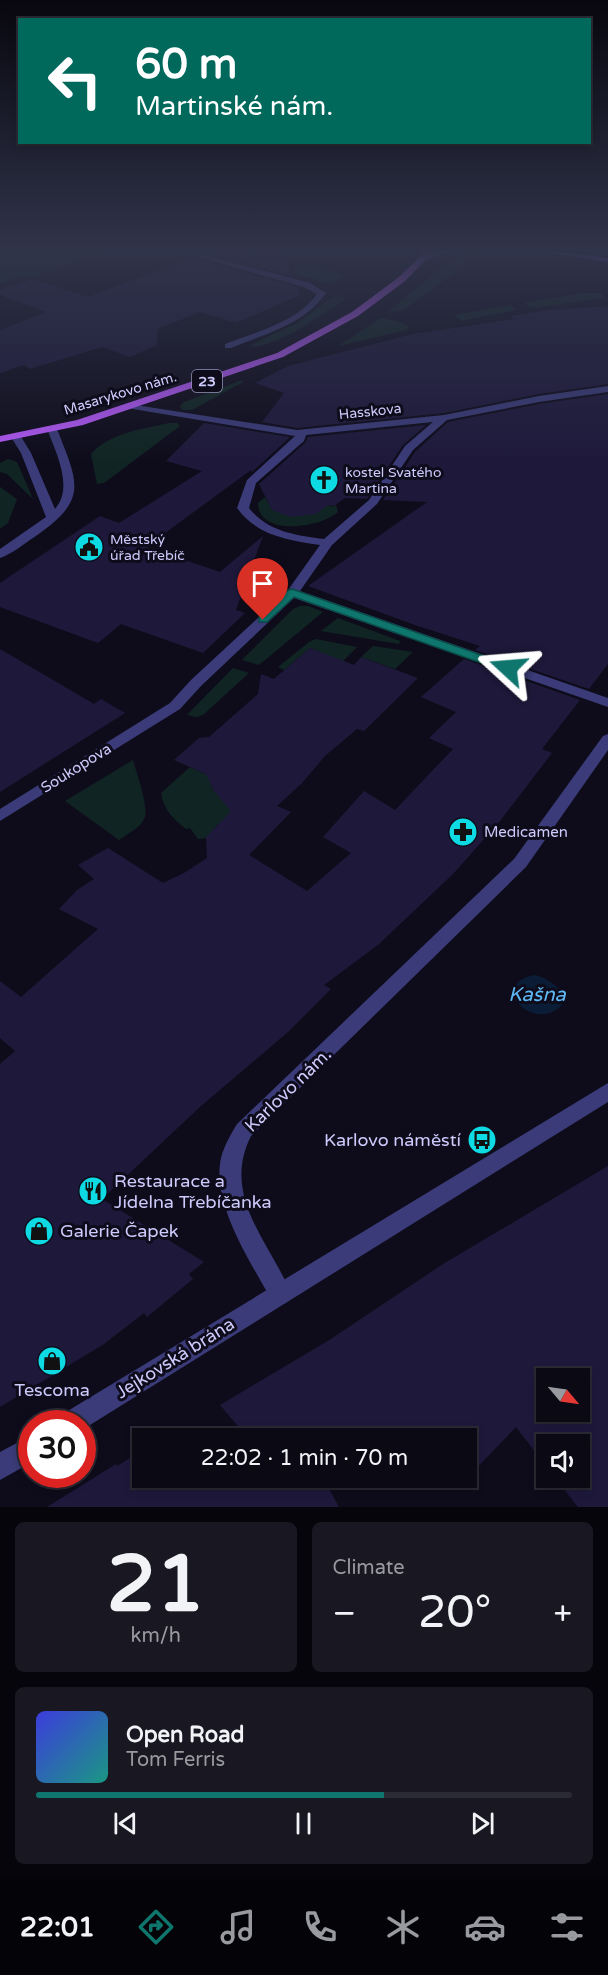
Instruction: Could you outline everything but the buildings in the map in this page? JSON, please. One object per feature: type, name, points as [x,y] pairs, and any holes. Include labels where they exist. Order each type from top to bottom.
[{"type":"main road","name":"Masarykovo nám.","points":[[0,439],[79,423],[133,406],[280,355],[341,322]]},
{"type":"street","points":[[228,346],[285,322]]},
{"type":"street","name":"Hasskova","points":[[133,406],[297,433],[444,418],[539,399],[608,389]]},
{"type":"street","name":"Soukopova","points":[[0,816],[175,706],[196,682],[292,593],[327,543],[373,502],[409,448],[444,418]]},
{"type":"street","points":[[0,554],[52,517],[65,506],[69,497],[68,482],[52,429]]},
{"type":"street","points":[[297,433],[301,435],[300,439],[251,482],[243,508],[250,519],[272,531],[327,543]]},
{"type":"street","points":[[16,437],[26,453],[52,517]]},
{"type":"street","points":[[292,593],[608,703]]},
{"type":"street","name":"Karlovo nám.","points":[[280,1293],[240,1216],[230,1182],[231,1160],[244,1130],[520,863],[608,740]]},
{"type":"street","points":[[280,1293],[608,1092]]},
{"type":"street","name":"Jejkovská brána","points":[[92,1410],[280,1293]]},
{"type":"street","points":[[0,1467],[18,1456]]},
{"type":"green space","points":[[298,322],[310,322],[271,342],[249,346]]},
{"type":"green space","points":[[374,322],[402,322],[409,327],[407,330],[338,346]]},
{"type":"green space","points":[[242,380],[243,382],[192,410],[182,410],[180,406],[184,402]]},
{"type":"green space","points":[[177,423],[180,426],[104,483],[97,484],[91,454],[98,447],[127,433]]},
{"type":"green space","points":[[8,459],[17,462],[33,499],[7,474],[0,472],[0,463]]},
{"type":"green space","points":[[0,487],[17,499],[8,523],[0,529]]},
{"type":"green space","points":[[265,497],[272,510],[290,516],[328,505],[333,507],[336,505],[338,512],[330,518],[305,525],[279,525],[268,521],[261,514],[258,503]]},
{"type":"green space","points":[[308,606],[323,612],[259,665],[242,660],[293,609]]},
{"type":"green space","points":[[338,618],[400,641],[399,644],[321,631]]},
{"type":"green space","points":[[316,639],[357,647],[343,661],[310,648],[284,670],[278,667],[309,642]]},
{"type":"green space","points":[[373,646],[413,652],[395,669],[361,657]]},
{"type":"green space","points":[[233,668],[249,673],[203,715],[196,717],[187,715]]},
{"type":"green space","points":[[133,760],[144,799],[145,814],[140,825],[119,840],[65,801]]},
{"type":"green space","points":[[190,767],[223,782],[212,788],[221,797],[233,800],[259,798],[218,824],[206,838],[198,839],[190,828],[186,829],[170,814],[161,793]]},
{"type":"water","name":"Kašna","points":[[535,975],[555,985],[563,996],[560,1007],[552,1012],[541,1014],[531,1012],[516,1001],[515,986],[522,979]]},
{"type":"place","name":"kostel Svatého Martina","points":[[324,480]]},
{"type":"place","name":"Městský úřad Třebíč","points":[[89,547]]},
{"type":"place","name":"Medicamen","points":[[463,832]]},
{"type":"place","name":"Karlovo náměstí","points":[[482,1140]]},
{"type":"place","name":"Restaurace a Jídelna Třebíčanka","points":[[93,1191]]},
{"type":"place","name":"Galerie Čapek","points":[[39,1231]]},
{"type":"place","name":"Tescoma","points":[[52,1361]]},
{"type":"route","points":[[263,620],[292,593],[508,668]]}]
